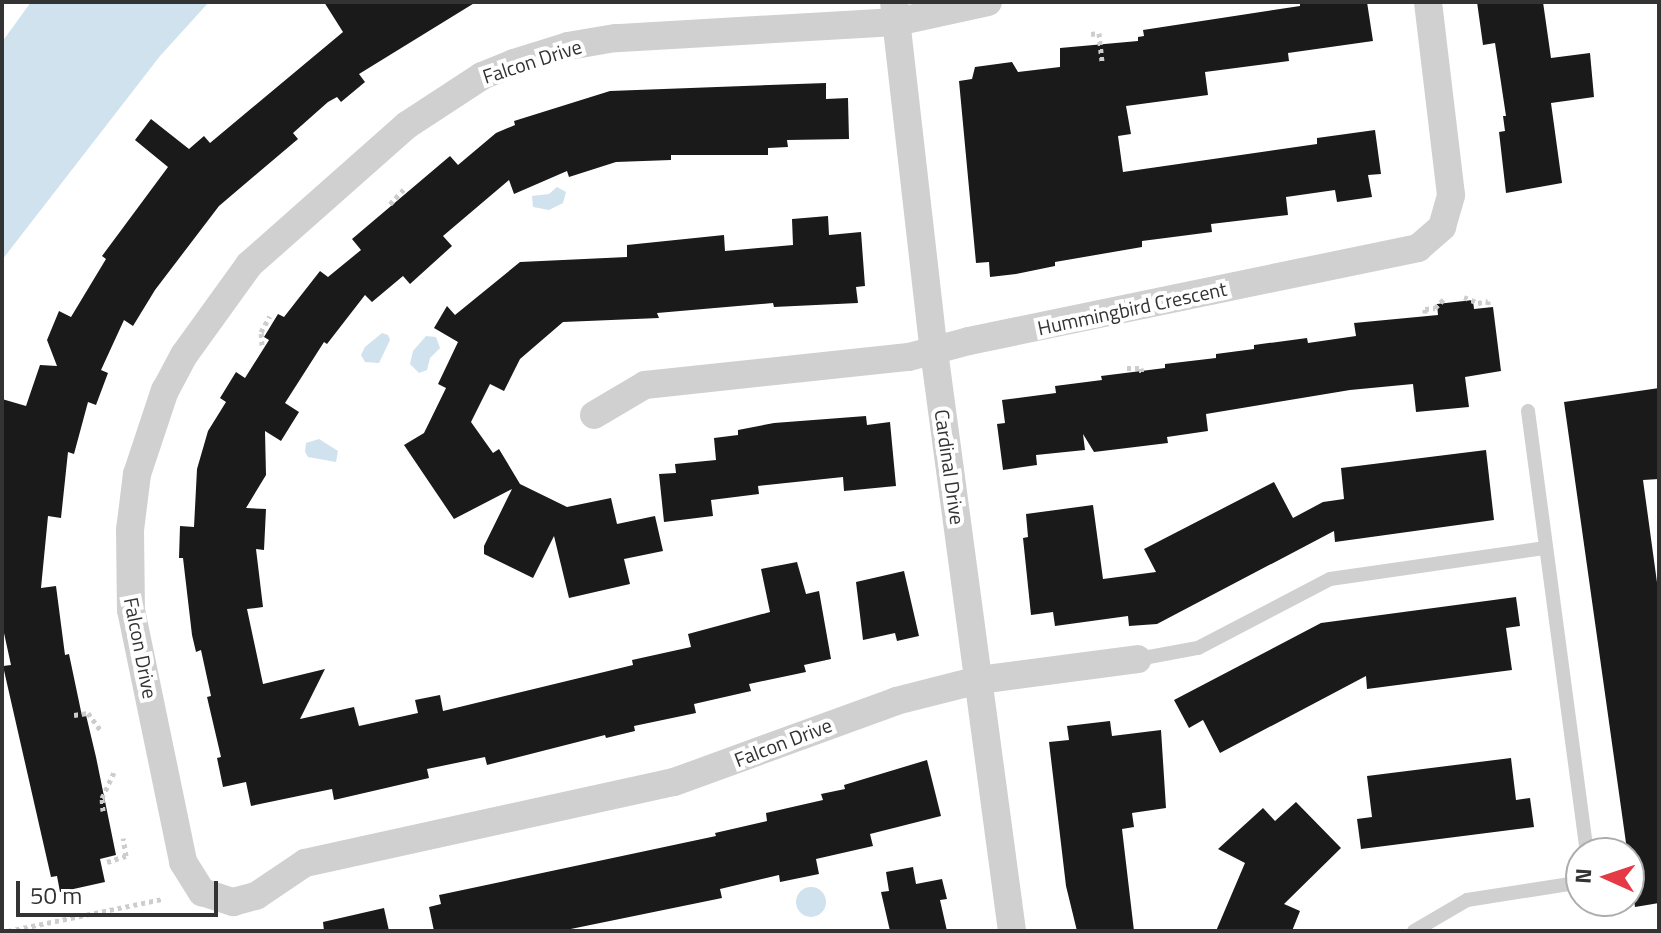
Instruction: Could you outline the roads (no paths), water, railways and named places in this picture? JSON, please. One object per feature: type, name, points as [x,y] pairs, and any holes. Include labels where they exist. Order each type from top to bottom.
[{"type":"street","name":"Falcon Drive","points":[[988,2],[615,38],[568,46],[482,76],[407,125],[249,265],[184,355],[160,402],[137,474],[130,530],[131,610],[183,862],[202,892],[233,902],[256,896],[305,863],[674,782],[876,706],[979,680],[1138,659]]},
{"type":"street","name":"Hummingbird Crescent","points":[[594,415],[645,385],[909,357],[1407,252],[1427,243],[1442,227],[1451,195],[1428,2]]},
{"type":"street","name":"Cardinal Drive","points":[[895,12],[934,351],[1012,931]]},
{"type":"lane","points":[[1528,411],[1585,837]]},
{"type":"lane","points":[[1138,659],[1198,648],[1330,579],[1546,548]]},
{"type":"lane","points":[[1414,931],[1467,900],[1565,885]]},
{"type":"water","points":[[31,2],[209,2],[160,56],[2,260],[2,42]]},
{"type":"water","points":[[557,187],[566,192],[563,203],[549,210],[533,207],[532,196],[549,194]]},
{"type":"water","points":[[382,333],[388,335],[390,340],[379,363],[365,362],[361,355],[365,347]]},
{"type":"water","points":[[426,336],[436,337],[440,348],[430,358],[427,370],[419,373],[410,364],[413,351]]},
{"type":"water","points":[[319,439],[338,451],[336,462],[308,457],[306,443]]},
{"type":"water","points":[[811,887],[822,891],[826,902],[822,913],[811,917],[800,913],[796,902],[800,891]]}]
